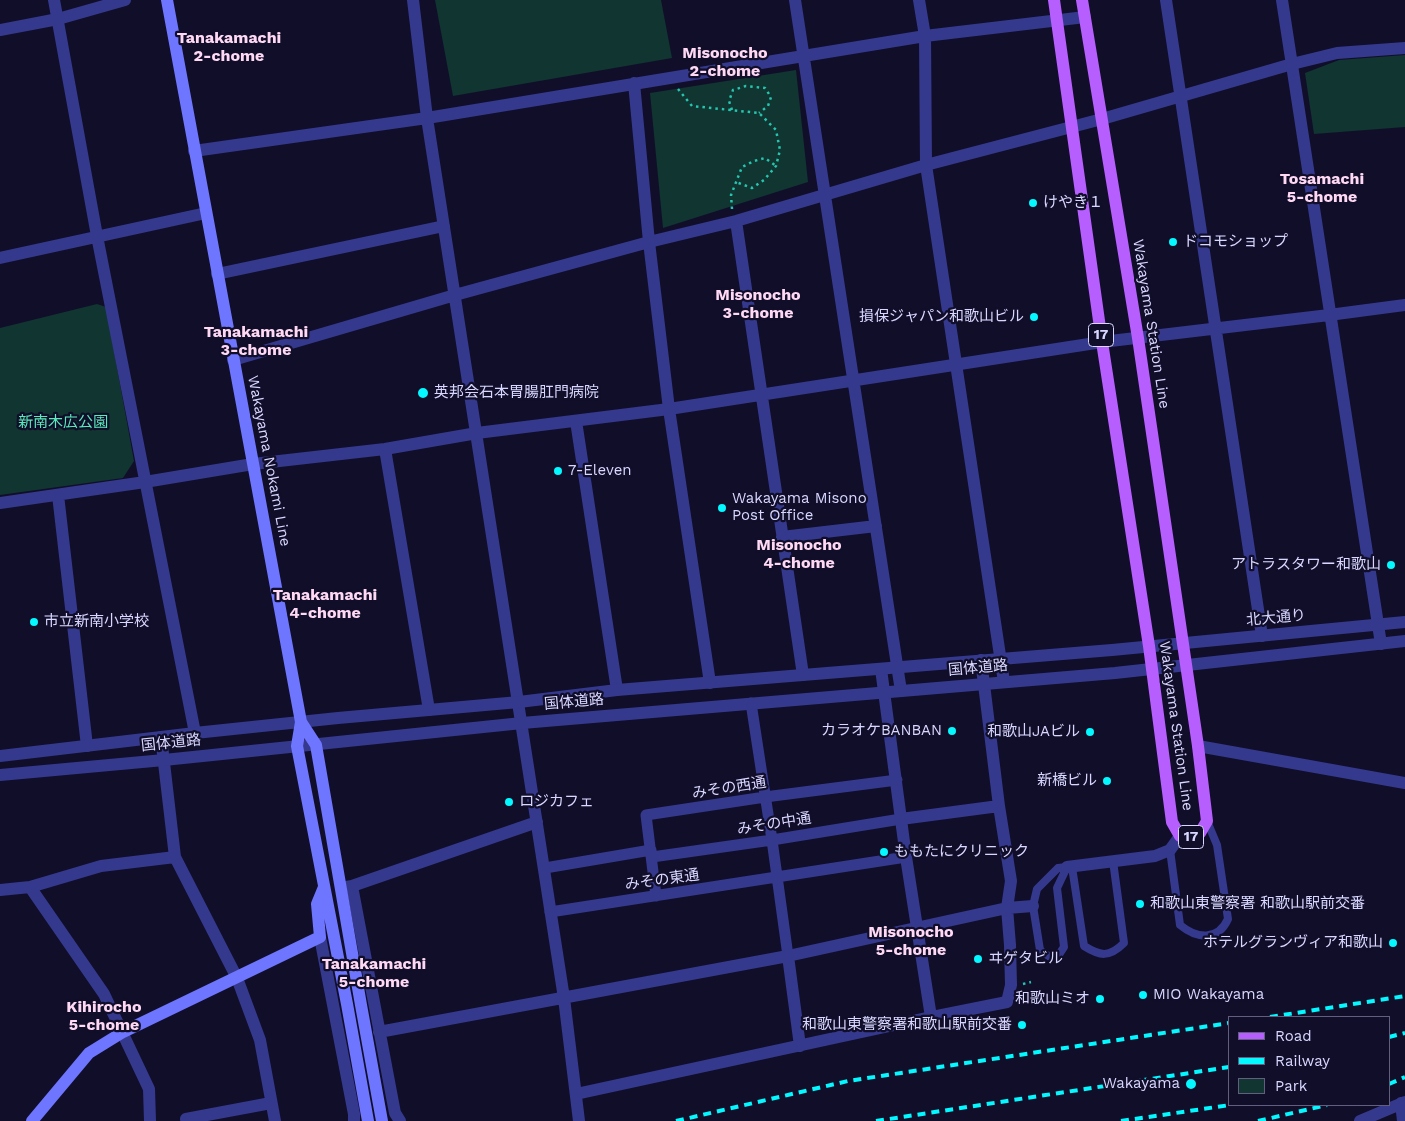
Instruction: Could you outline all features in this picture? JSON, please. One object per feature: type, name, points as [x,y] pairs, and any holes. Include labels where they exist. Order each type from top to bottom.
[{"type":"main road","name":"Wakayama Nokami Line","points":[[167,0],[301,722],[297,746],[324,887],[317,904],[320,938]]},
{"type":"main road","name":"Wakayama Station Line","points":[[1054,0],[1102,342],[1149,646],[1172,822],[1180,836],[1194,837],[1200,833],[1207,821],[1198,746],[1138,338],[1082,0]]},
{"type":"main road","name":"Wakayama Nokami Line","points":[[301,722],[316,744],[346,887],[382,1121]]},
{"type":"main road","points":[[324,887],[368,1121]]},
{"type":"main road","points":[[32,1121],[89,1053],[123,1032],[320,938]]},
{"type":"street","points":[[54,0],[97,236],[195,733]]},
{"type":"street","points":[[0,30],[58,19],[125,0]]},
{"type":"street","points":[[413,0],[427,118],[545,868],[564,998],[579,1121]]},
{"type":"street","points":[[795,0],[805,55],[824,194],[901,691]]},
{"type":"street","points":[[919,0],[926,36],[926,165],[1004,682]]},
{"type":"street","points":[[1166,0],[1262,636]]},
{"type":"street","points":[[1282,0],[1329,316],[1381,644]]},
{"type":"street","points":[[194,151],[427,118],[926,36],[1057,22],[1085,17]]},
{"type":"street","points":[[233,360],[455,295],[649,242],[734,215],[824,194],[926,165],[1071,128],[1292,64],[1337,53],[1405,48]]},
{"type":"street","points":[[634,83],[649,242],[669,409],[710,683]]},
{"type":"street","points":[[0,258],[206,213]]},
{"type":"street","points":[[734,215],[803,675]]},
{"type":"street","points":[[217,274],[444,226]]},
{"type":"street","points":[[0,503],[253,464],[385,449],[477,433],[669,409],[1102,342],[1329,316],[1405,305]]},
{"type":"street","points":[[576,421],[617,690]]},
{"type":"street","points":[[385,449],[429,710]]},
{"type":"street","points":[[58,495],[87,746]]},
{"type":"street","points":[[782,537],[876,526]]},
{"type":"street","name":"北大通り","points":[[1149,646],[1405,622]]},
{"type":"street","points":[[1152,668],[1405,641]]},
{"type":"street","name":"国体道路","points":[[0,756],[195,733],[519,702],[617,690],[1149,646]]},
{"type":"street","points":[[576,1094],[1006,1002],[1011,985],[1010,945],[1006,908],[1011,881],[981,660]]},
{"type":"street","name":"国体道路","points":[[0,775],[522,723],[1152,668]]},
{"type":"street","points":[[881,669],[906,857],[931,1017]]},
{"type":"street","points":[[751,703],[778,878],[800,1046]]},
{"type":"street","points":[[161,737],[175,856],[237,978],[260,1040],[275,1121]]},
{"type":"street","points":[[1198,746],[1405,783]]},
{"type":"street","name":"みその西通","points":[[656,896],[646,816],[765,797],[896,780]]},
{"type":"street","points":[[901,819],[1000,806]]},
{"type":"street","name":"みその中通","points":[[545,868],[772,840],[901,819]]},
{"type":"street","points":[[400,1121],[395,1113],[379,1032],[346,887],[537,822]]},
{"type":"street","points":[[1070,867],[1155,856],[1170,850],[1180,836]]},
{"type":"street","points":[[0,890],[30,887],[101,866],[175,856]]},
{"type":"street","name":"みその東通","points":[[550,912],[906,857]]},
{"type":"street","points":[[30,887],[104,994],[149,1089],[150,1121]]},
{"type":"street","points":[[379,1032],[788,956],[1006,908],[1033,906]]},
{"type":"street","points":[[320,938],[354,1121]]},
{"type":"street","points":[[186,1119],[271,1102]]},
{"type":"street","points":[[1360,1121],[1403,1103],[1403,1121]]},
{"type":"lane","points":[[1170,850],[1180,925],[1198,936],[1219,932],[1228,919],[1217,845],[1207,821]]},
{"type":"lane","points":[[1070,867],[1084,946],[1097,954],[1115,952],[1124,943],[1113,861]]},
{"type":"lane","points":[[1070,867],[1057,888],[1064,947],[1058,956],[1050,957],[1040,950],[1033,906],[1037,889],[1058,868],[1070,867]]},
{"type":"path","points":[[676,86],[692,106],[759,113],[776,130],[780,150],[776,166],[764,180],[752,188],[736,182]]},
{"type":"path","points":[[732,110],[729,101],[733,90],[746,86],[765,88],[771,97],[768,106],[759,113]]},
{"type":"path","points":[[734,215],[732,195],[742,167],[765,158],[776,166]]},
{"type":"green space","points":[[435,0],[661,0],[672,58],[453,96]]},
{"type":"green space","points":[[1405,55],[1405,127],[1314,134],[1305,73],[1339,60]]},
{"type":"green space","points":[[796,70],[808,182],[663,228],[650,93]]},
{"type":"green space","name":"新南木広公園","points":[[97,304],[106,307],[134,461],[123,478],[0,495],[0,328]]},
{"type":"railway","points":[[1276,1016],[1405,996]]},
{"type":"railway","points":[[676,1121],[848,1081],[1228,1023]]},
{"type":"railway","points":[[1390,1037],[1405,1033]]},
{"type":"railway","points":[[876,1121],[1228,1067]]},
{"type":"railway","points":[[1390,1084],[1405,1077]]},
{"type":"railway","points":[[1121,1121],[1228,1105]]},
{"type":"railway","points":[[1258,1121],[1323,1106]]},
{"type":"place","name":"けやき１","points":[[1033,203]]},
{"type":"place","name":"ドコモショップ","points":[[1173,242]]},
{"type":"place","name":"損保ジャパン和歌山ビル","points":[[1034,317]]},
{"type":"place","name":"英邦会石本胃腸肛門病院","points":[[423,393]]},
{"type":"place","name":"7-Eleven","points":[[558,471]]},
{"type":"place","name":"Wakayama Misono Post Office","points":[[722,508]]},
{"type":"place","name":"アトラスタワー和歌山","points":[[1391,565]]},
{"type":"place","name":"市立新南小学校","points":[[34,622]]},
{"type":"place","name":"カラオケBANBAN","points":[[952,731]]},
{"type":"place","name":"和歌山JAビル","points":[[1090,732]]},
{"type":"place","name":"新橋ビル","points":[[1107,781]]},
{"type":"place","name":"ロジカフェ","points":[[509,802]]},
{"type":"place","name":"ももたにクリニック","points":[[884,852]]},
{"type":"place","name":"和歌山東警察署 和歌山駅前交番","points":[[1140,904]]},
{"type":"place","name":"ホテルグランヴィア和歌山","points":[[1393,943]]},
{"type":"place","name":"ヰゲタビル","points":[[978,959]]},
{"type":"place","name":"MIO Wakayama","points":[[1143,995]]},
{"type":"place","name":"和歌山ミオ","points":[[1100,999]]},
{"type":"place","name":"和歌山東警察署和歌山駅前交番","points":[[1022,1025]]},
{"type":"place","name":"Wakayama","points":[[1191,1084]]},
{"type":"district","name":"Tanakamachi 2-chome","points":[[229,47]]},
{"type":"district","name":"Misonocho 2-chome","points":[[725,62]]},
{"type":"district","name":"Tosamachi 5-chome","points":[[1322,188]]},
{"type":"district","name":"Misonocho 3-chome","points":[[758,304]]},
{"type":"district","name":"Tanakamachi 3-chome","points":[[256,341]]},
{"type":"district","name":"Misonocho 4-chome","points":[[799,554]]},
{"type":"district","name":"Tanakamachi 4-chome","points":[[325,604]]},
{"type":"district","name":"Misonocho 5-chome","points":[[911,941]]},
{"type":"district","name":"Tanakamachi 5-chome","points":[[374,973]]},
{"type":"district","name":"Kihirocho 5-chome","points":[[104,1016]]}]
